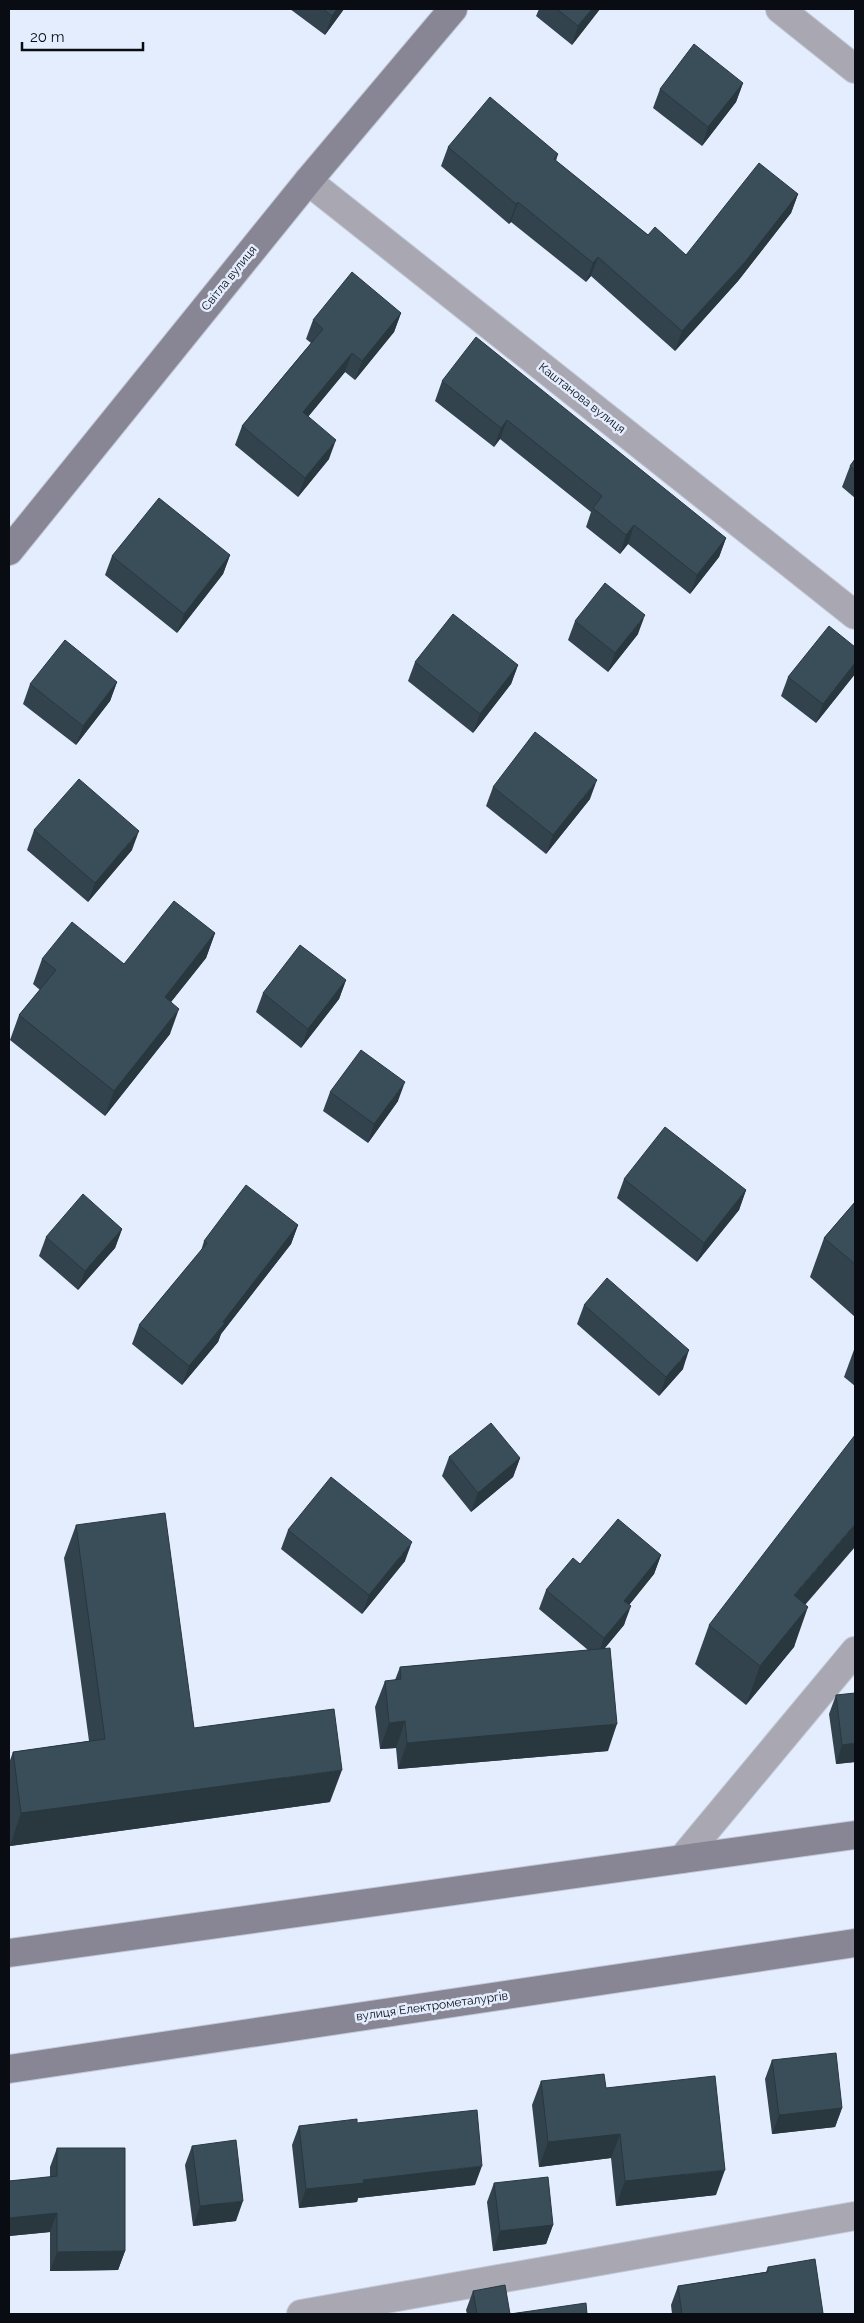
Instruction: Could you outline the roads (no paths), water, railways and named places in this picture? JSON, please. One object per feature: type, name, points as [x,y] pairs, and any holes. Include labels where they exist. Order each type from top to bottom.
[{"type":"main road","name":"Світла вулиця","points":[[9,551],[308,181],[453,9]]},
{"type":"main road","points":[[9,1953],[855,1835]]},
{"type":"main road","name":"вулиця Електрометалургів","points":[[9,2069],[855,1942]]},
{"type":"street","points":[[780,9],[855,69]]},
{"type":"street","name":"Каштанова вулиця","points":[[308,181],[855,615]]},
{"type":"street","points":[[682,1859],[855,1651]]},
{"type":"street","points":[[300,2314],[855,2216]]}]
